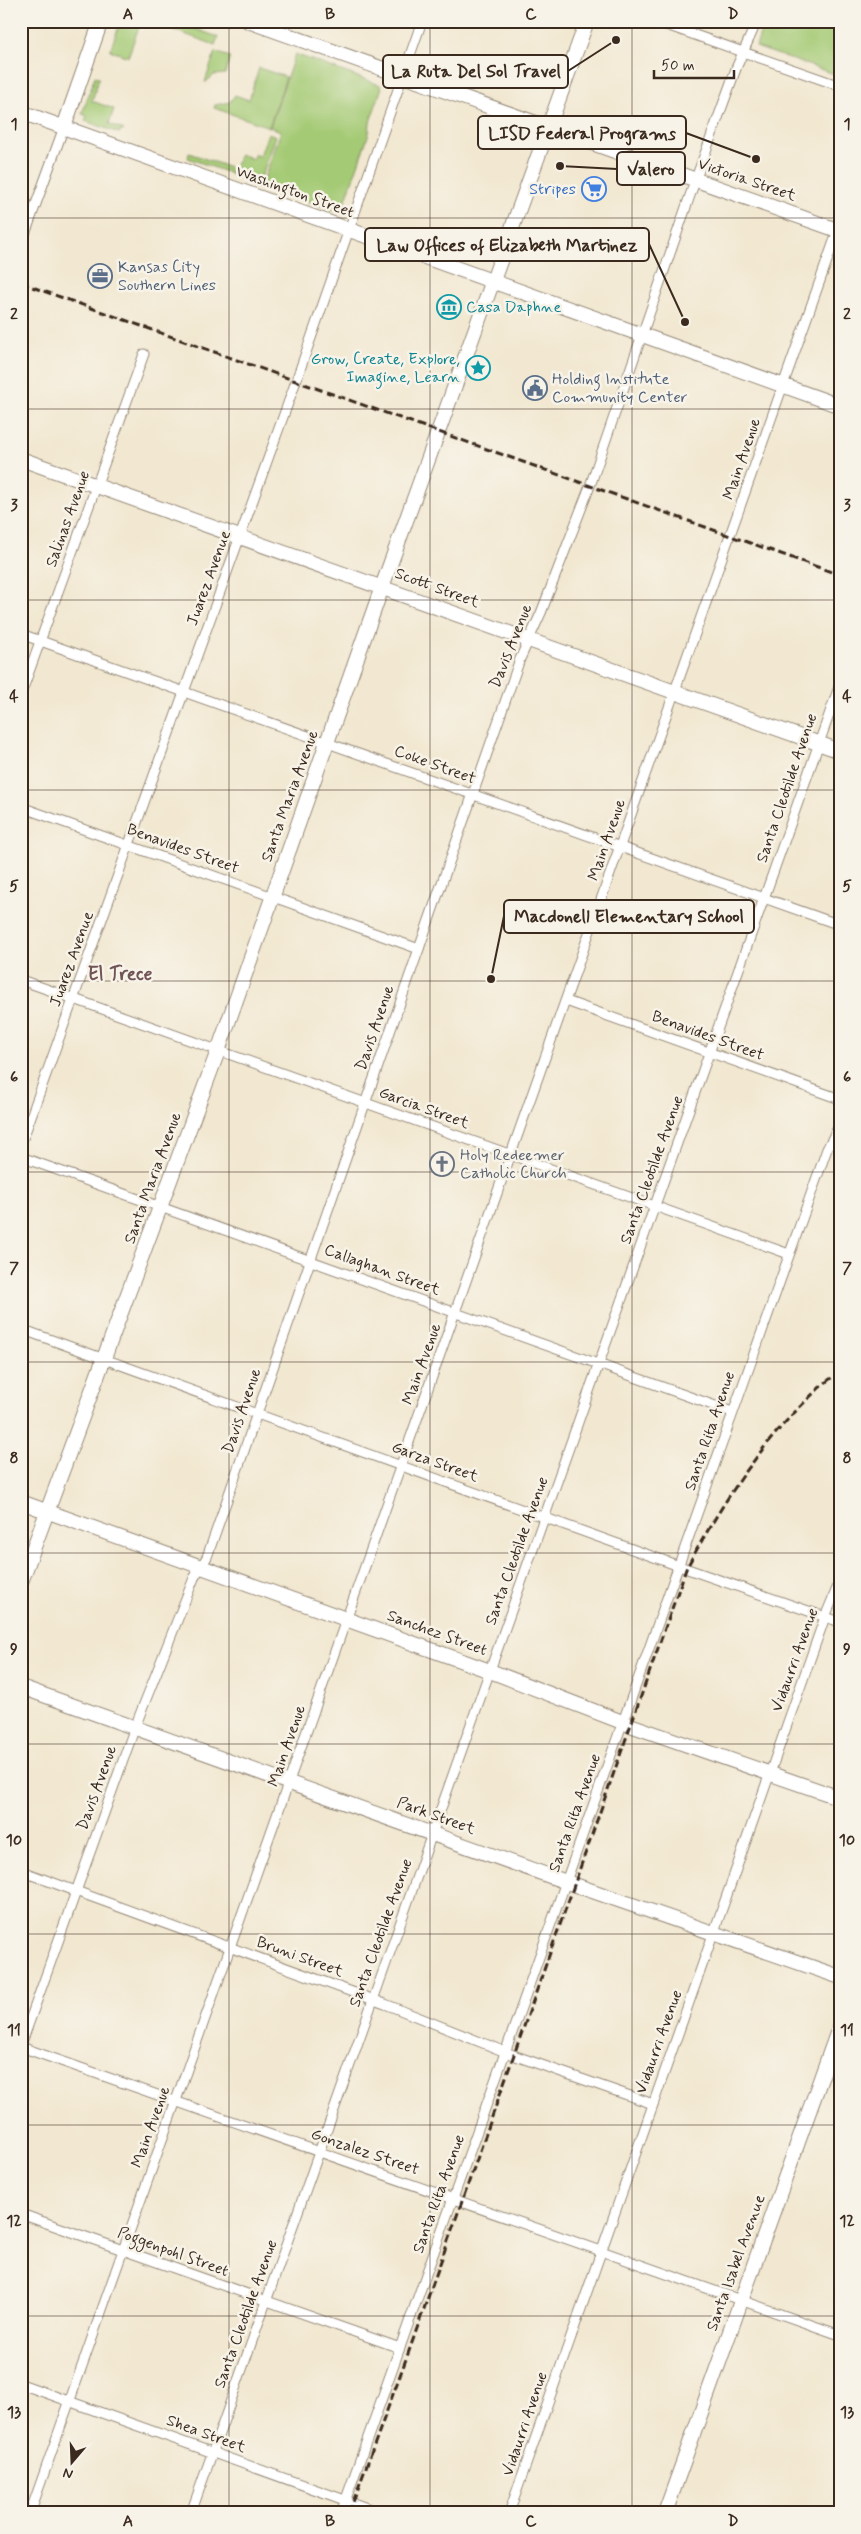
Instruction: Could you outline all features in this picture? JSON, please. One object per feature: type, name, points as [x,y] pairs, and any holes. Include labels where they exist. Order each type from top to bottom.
[{"type":"main road","points":[[64,127],[101,21]]},
{"type":"main road","name":"Santa Maria Avenue","points":[[21,1582],[162,1208],[382,587],[587,21]]},
{"type":"main road","name":"Victoria Street","points":[[256,23],[695,181],[839,228]]},
{"type":"main road","name":"Washington Street","points":[[21,112],[784,384],[840,406]]},
{"type":"main road","name":"Scott Street","points":[[21,459],[840,751]]},
{"type":"main road","name":"Sanchez Street","points":[[21,1502],[490,1671],[624,1723],[840,1798]]},
{"type":"main road","name":"Park Street","points":[[21,1687],[566,1882],[840,1977]]},
{"type":"main road","name":"Santa Isabel Avenue","points":[[665,2513],[840,2026]]},
{"type":"street","name":"Juarez Avenue","points":[[21,1144],[240,536],[422,21]]},
{"type":"street","points":[[655,21],[840,86]]},
{"type":"street","name":"Davis Avenue","points":[[21,2046],[135,1727],[201,1567],[207,1557],[520,659],[590,486],[644,334],[695,181],[756,21]]},
{"type":"street","points":[[21,245],[64,127]]},
{"type":"street","name":"Main Avenue","points":[[30,2513],[839,228]]},
{"type":"street","name":"Salinas Avenue","points":[[21,694],[144,354]]},
{"type":"street","name":"Coke Street","points":[[21,634],[840,925]]},
{"type":"street","name":"Santa Cleotilde Avenue","points":[[191,2513],[840,684]]},
{"type":"street","name":"Benavides Street","points":[[21,807],[419,949]]},
{"type":"street","name":"Garcia Street","points":[[21,980],[789,1254]]},
{"type":"street","name":"Benavides Street","points":[[566,1001],[840,1099]]},
{"type":"street","name":"Santa Rita Avenue","points":[[341,2513],[624,1723],[732,1412],[827,1149],[840,1124]]},
{"type":"street","name":"Callaghan Street","points":[[21,1157],[732,1412]]},
{"type":"street","name":"Garza Street","points":[[21,1329],[679,1566],[840,1622]]},
{"type":"street","name":"Vidaurri Avenue","points":[[509,2513],[825,1617],[840,1582]]},
{"type":"street","name":"Bruni Street","points":[[21,1871],[373,2000],[506,2053],[653,2104]]},
{"type":"street","name":"Gonzalez Street","points":[[21,2046],[740,2302],[840,2335]]},
{"type":"street","name":"Poggenpohl Street","points":[[21,2214],[400,2348]]},
{"type":"street","name":"Shea Street","points":[[21,2384],[381,2513]]},
{"type":"green space","points":[[121,21],[145,21],[144,25],[140,24],[128,57],[110,50]]},
{"type":"green space","points":[[148,21],[174,21],[218,37],[215,45]]},
{"type":"green space","points":[[764,21],[840,21],[840,76],[756,47]]},
{"type":"green space","points":[[215,52],[230,57],[225,74],[214,75],[205,82]]},
{"type":"green space","points":[[295,54],[382,87],[370,122],[369,133],[342,211],[338,212],[262,185],[281,131],[270,127]]},
{"type":"green space","points":[[259,68],[286,77],[269,127],[214,108],[215,105],[230,102],[235,95],[249,100]]},
{"type":"green space","points":[[95,76],[99,78],[92,101],[114,109],[109,124],[124,130],[119,133],[85,121],[87,116],[82,114]]},
{"type":"green space","points":[[268,133],[276,136],[259,184],[188,158],[189,153],[234,169],[240,154],[253,159],[254,154],[260,156]]},
{"type":"railway","points":[[21,283],[840,575]]},
{"type":"railway","points":[[349,2513],[409,2351],[686,1569],[721,1508],[747,1469],[792,1415],[827,1381],[840,1372]]},
{"type":"place","name":"La Ruta Del Sol Travel","points":[[616,40]]},
{"type":"place","name":"LISD Federal Programs","points":[[756,159]]},
{"type":"place","name":"Valero","points":[[560,166]]},
{"type":"place","name":"Stripes","points":[[594,189]]},
{"type":"place","name":"Kansas City Southern Lines","points":[[100,276]]},
{"type":"place","name":"Casa Daphne","points":[[449,307]]},
{"type":"place","name":"Law Offices of Elizabeth Martinez","points":[[685,322]]},
{"type":"place","name":"Grow, Create, Explore, Imagine, Learn","points":[[478,368]]},
{"type":"place","name":"Holding Institute Community Center","points":[[535,388]]},
{"type":"place","name":"Macdonell Elementary School","points":[[491,979]]},
{"type":"place","name":"Holy Redeemer Catholic Church","points":[[442,1164]]},
{"type":"district","name":"El Trece","points":[[120,974]]}]
